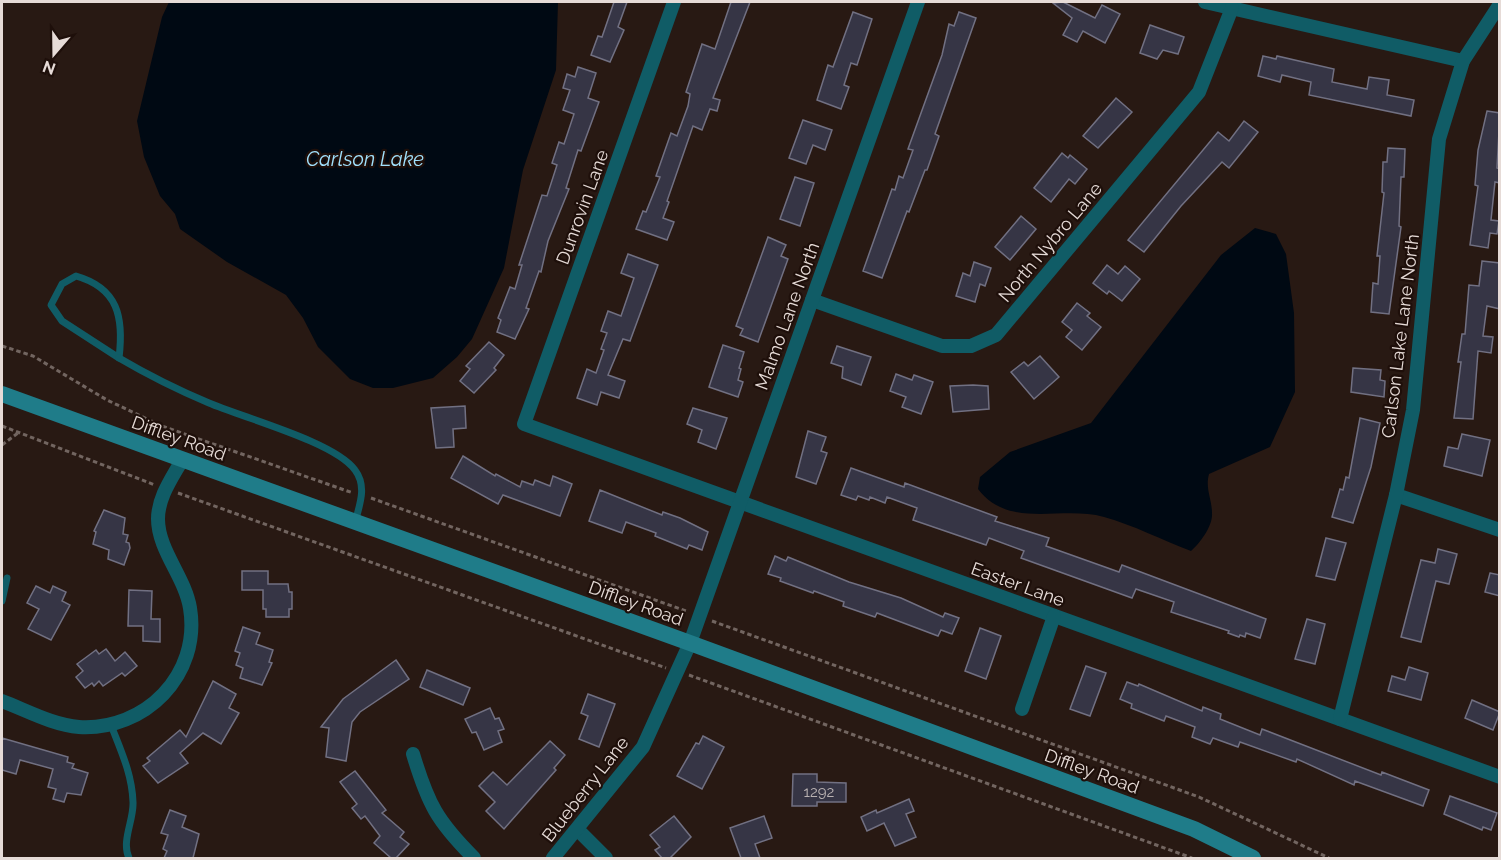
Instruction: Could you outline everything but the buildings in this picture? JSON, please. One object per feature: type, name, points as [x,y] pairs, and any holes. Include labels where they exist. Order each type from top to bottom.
[{"type":"main road","name":"Diffley Road","points":[[2,394],[690,643],[1194,829],[1253,858]]},
{"type":"street","name":"Dunrovin Lane","points":[[524,424],[674,2]]},
{"type":"street","name":"Malmo Lane North","points":[[690,643],[918,2]]},
{"type":"street","points":[[1205,2],[1463,61]]},
{"type":"street","name":"Carlson Lake Lane North","points":[[1340,719],[1396,495],[1413,410],[1439,139],[1463,61],[1500,4]]},
{"type":"street","name":"North Nybro Lane","points":[[812,300],[942,346],[971,346],[996,335],[1199,92],[1232,8]]},
{"type":"street","name":"Easter Lane","points":[[524,424],[1500,777]]},
{"type":"street","points":[[2,701],[61,723],[84,727],[111,725],[132,718],[156,703],[176,680],[187,654],[191,624],[187,596],[159,532],[159,510],[182,460]]},
{"type":"street","points":[[1396,495],[1500,530]]},
{"type":"street","points":[[1022,709],[1054,616]]},
{"type":"street","name":"Blueberry Lane","points":[[553,858],[643,747],[690,643]]},
{"type":"street","points":[[413,754],[425,795],[445,830],[474,858]]},
{"type":"street","points":[[578,830],[606,858]]},
{"type":"lane","points":[[119,357],[122,329],[114,302],[97,282],[76,276],[62,284],[51,305],[62,321],[119,357],[150,376],[209,403],[315,444],[345,459],[361,481],[362,496],[355,523]]},
{"type":"lane","points":[[2,601],[7,578]]},
{"type":"lane","points":[[111,725],[130,778],[134,805],[129,826],[127,854],[129,858]]},
{"type":"path","points":[[2,346],[33,356],[107,400],[162,426],[700,616],[1199,797],[1329,858]]},
{"type":"path","points":[[2,426],[167,489],[661,667],[678,671],[1192,858]]},
{"type":"path","points":[[2,445],[18,433]]},
{"type":"water","name":"Carlson Lake","points":[[169,2],[558,2],[556,70],[523,170],[504,268],[472,339],[457,357],[433,378],[393,388],[373,388],[350,379],[318,347],[303,318],[286,295],[227,262],[180,229],[175,214],[160,196],[144,157],[137,121],[162,17]]},
{"type":"water","points":[[1255,228],[1276,234],[1286,254],[1294,313],[1295,392],[1270,447],[1209,474],[1212,518],[1205,534],[1191,551],[1104,517],[1071,513],[1020,513],[1005,509],[991,501],[978,489],[980,477],[1010,452],[1091,423],[1221,255]]}]
